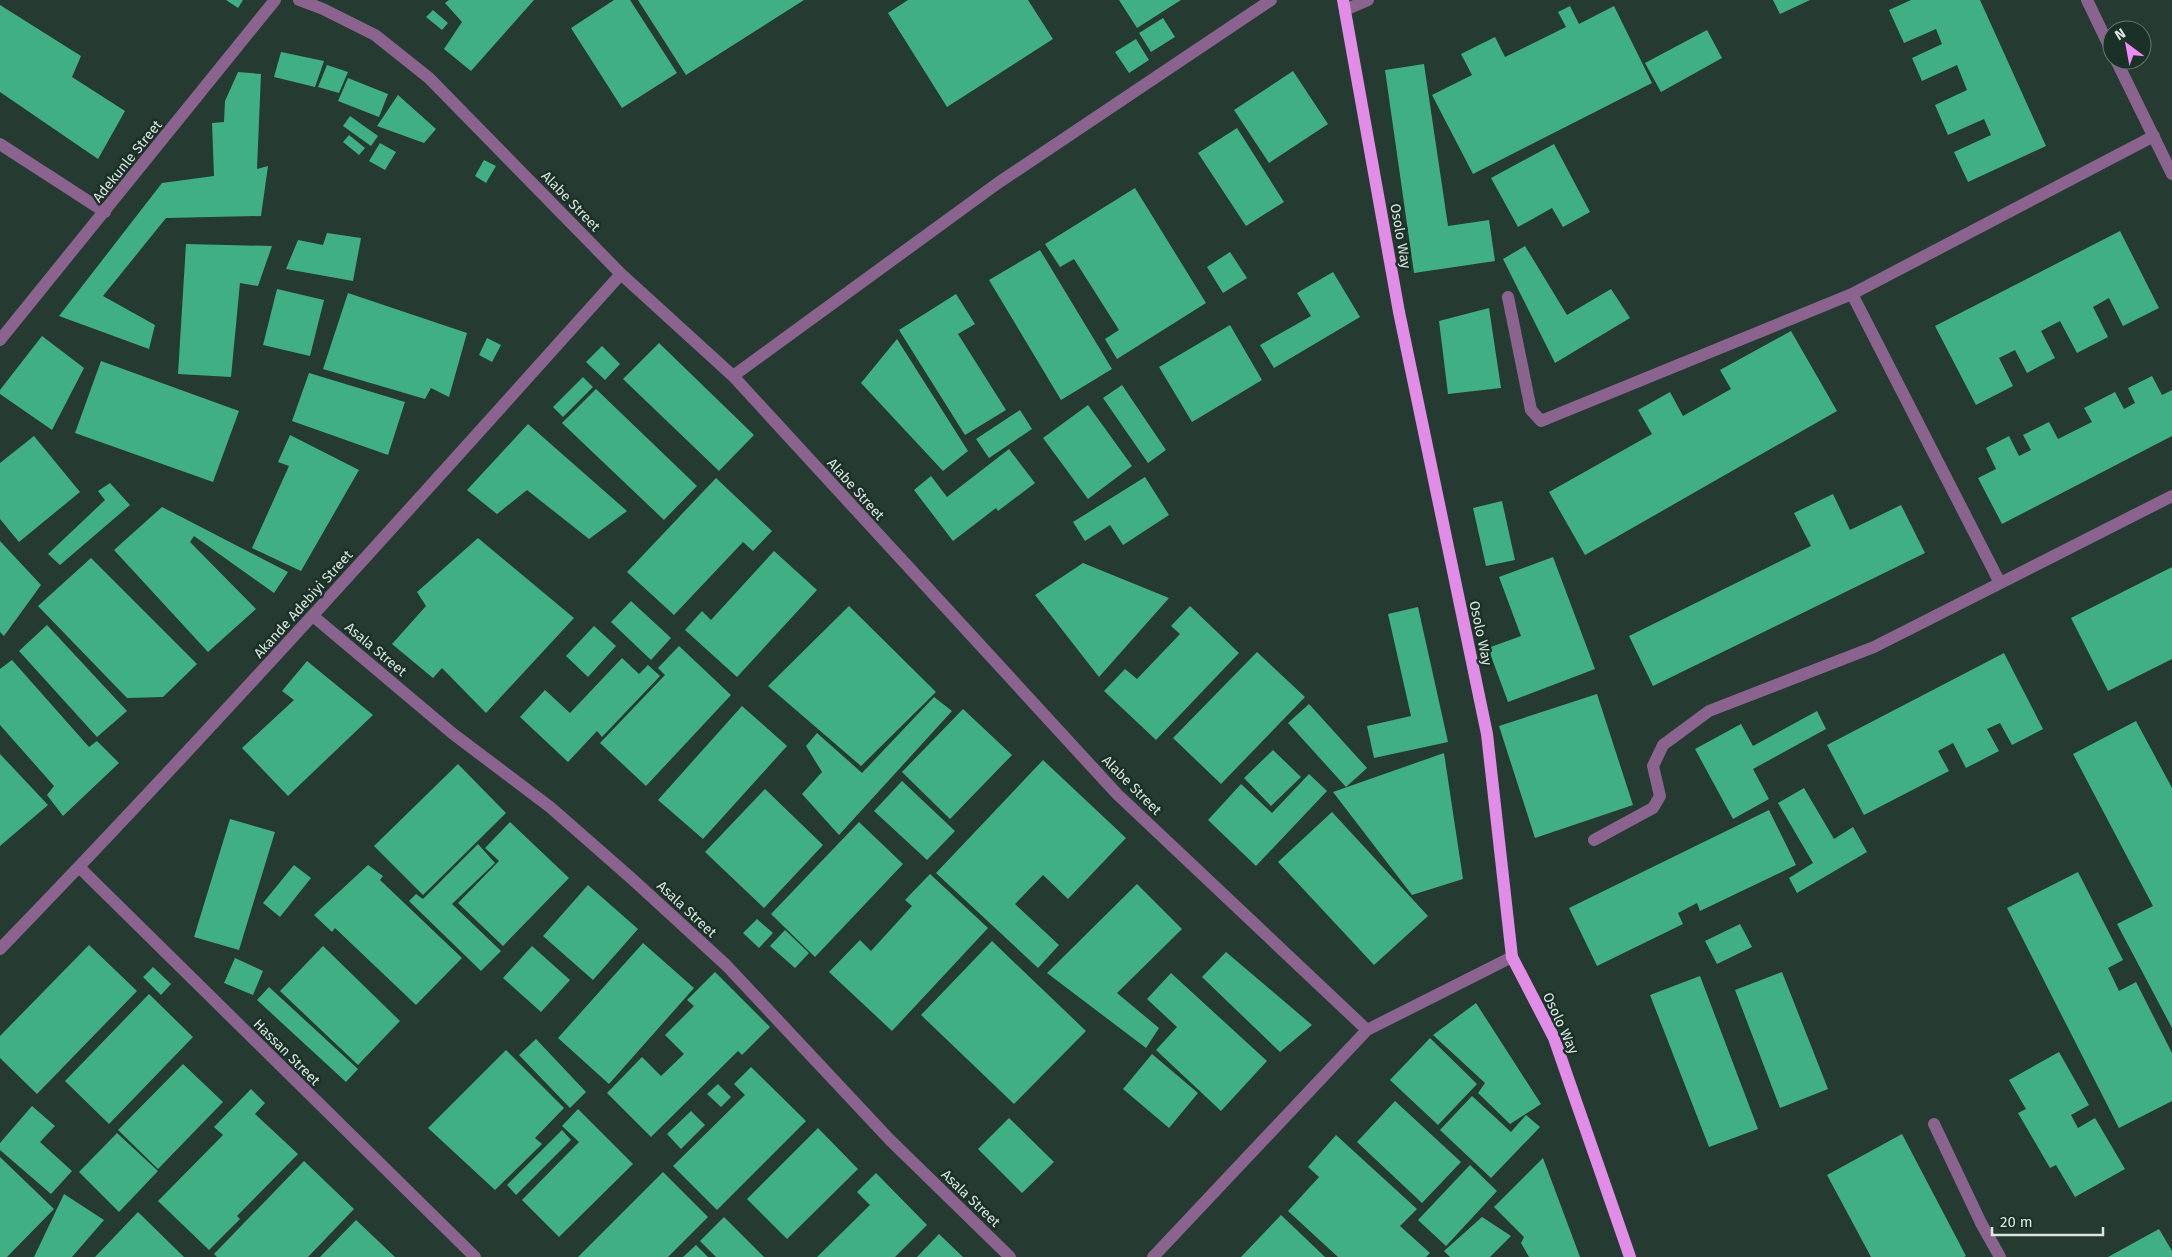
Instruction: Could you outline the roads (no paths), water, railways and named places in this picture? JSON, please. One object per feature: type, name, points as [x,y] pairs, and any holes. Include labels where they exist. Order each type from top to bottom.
[{"type":"main road","name":"Osolo Way","points":[[1344,5],[1399,312],[1487,734],[1512,958],[1554,1038],[1630,1257]]},
{"type":"street","name":"Adekunle Street","points":[[0,340],[275,0]]},
{"type":"street","name":"Alabe Street","points":[[299,0],[323,9],[375,35],[430,78],[621,274],[733,376],[1117,794],[1367,1030]]},
{"type":"street","points":[[733,376],[998,183],[1271,0]]},
{"type":"street","points":[[1344,5],[1368,0]]},
{"type":"street","points":[[2087,0],[2102,31]]},
{"type":"street","points":[[2121,70],[2172,174]]},
{"type":"street","points":[[1508,297],[1531,410],[1541,421],[1852,294],[2154,136]]},
{"type":"street","points":[[0,144],[105,212]]},
{"type":"street","name":"Akande Adebiyi Street","points":[[0,949],[313,616],[621,274]]},
{"type":"street","points":[[1852,294],[2000,583]]},
{"type":"street","points":[[1594,840],[1654,808],[1660,796],[1653,766],[1663,745],[1708,711],[1874,647],[2172,496]]},
{"type":"street","name":"Asala Street","points":[[313,616],[452,733],[550,807],[631,878],[726,966],[890,1140],[1010,1257]]},
{"type":"street","name":"Hassan Street","points":[[79,867],[475,1257]]},
{"type":"street","points":[[1153,1257],[1367,1030],[1512,958]]},
{"type":"street","points":[[1934,1124],[1980,1223],[2000,1257]]}]
